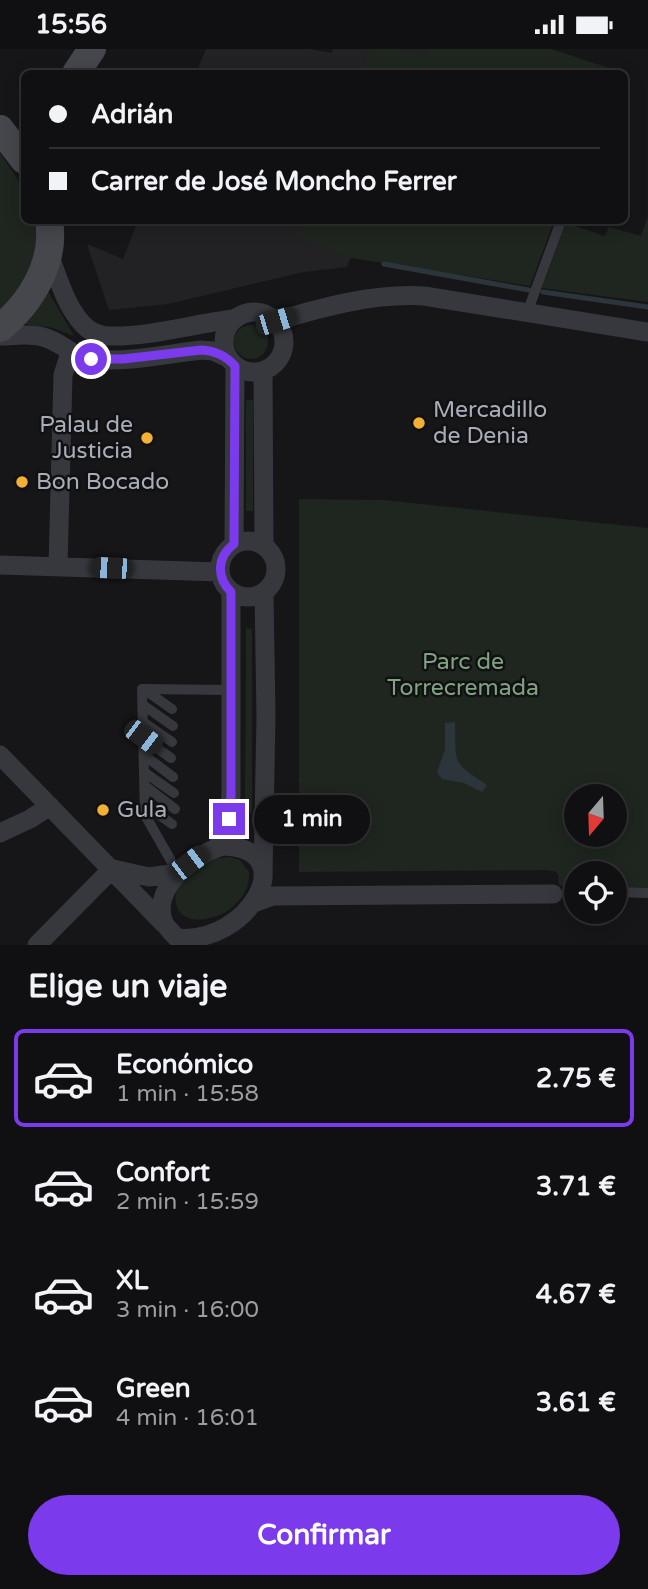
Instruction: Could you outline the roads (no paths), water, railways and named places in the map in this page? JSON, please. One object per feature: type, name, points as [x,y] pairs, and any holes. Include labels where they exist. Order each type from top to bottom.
[{"type":"main road","points":[[78,70],[92,49]]},
{"type":"main road","points":[[0,129],[21,152]]},
{"type":"main road","points":[[0,328],[14,316],[35,289],[48,252],[49,224]]},
{"type":"street","points":[[0,336],[45,337],[70,353],[91,359],[213,351],[243,371],[263,371],[271,367],[282,354],[284,336],[276,321],[255,311],[233,319],[133,334],[97,334],[82,323],[74,312],[48,252]]},
{"type":"street","points":[[276,321],[354,301],[401,295],[424,296],[648,332]]},
{"type":"street","points":[[233,319],[227,328],[224,348],[231,362],[234,544]]},
{"type":"street","points":[[58,566],[63,375],[70,353]]},
{"type":"street","points":[[263,371],[264,545],[274,558],[276,573],[264,593],[251,597],[231,592],[220,572],[223,555],[234,544],[246,541],[264,545]]},
{"type":"street","points":[[0,565],[220,572]]},
{"type":"street","points":[[217,848],[230,814],[231,592]]},
{"type":"street","points":[[0,755],[175,936],[223,937],[256,902],[260,895],[263,875],[266,717],[264,593]]},
{"type":"street","points":[[0,834],[50,806]]},
{"type":"street","points":[[175,936],[162,905],[178,873],[201,855],[217,848],[233,846],[248,852],[258,861],[263,875]]},
{"type":"street","points":[[112,869],[149,877],[178,873]]},
{"type":"street","points":[[37,945],[112,869]]},
{"type":"street","points":[[256,902],[273,896],[553,894]]},
{"type":"lane","points":[[527,313],[560,224]]},
{"type":"lane","points":[[178,873],[145,815],[142,689],[231,689]]},
{"type":"lane","points":[[145,689],[172,709]]},
{"type":"lane","points":[[143,705],[173,726]]},
{"type":"lane","points":[[143,722],[172,742]]},
{"type":"lane","points":[[143,737],[171,758]]},
{"type":"lane","points":[[144,755],[173,777]]},
{"type":"lane","points":[[144,772],[174,793]]},
{"type":"lane","points":[[145,786],[175,809]]},
{"type":"lane","points":[[145,805],[172,824]]},
{"type":"lane","points":[[627,892],[648,893]]},
{"type":"waterway","points":[[384,264],[529,290]]},
{"type":"waterway","points":[[543,292],[648,307]]},
{"type":"place","name":"Mercadillo de Denia","points":[[419,423]]},
{"type":"place","name":"Palau de Justicia","points":[[147,438]]},
{"type":"place","name":"Bon Bocado","points":[[22,482]]},
{"type":"place","name":"Gula","points":[[103,810]]},
{"type":"park label","name":"Parc de Torrecremada","points":[[463,675]]}]
